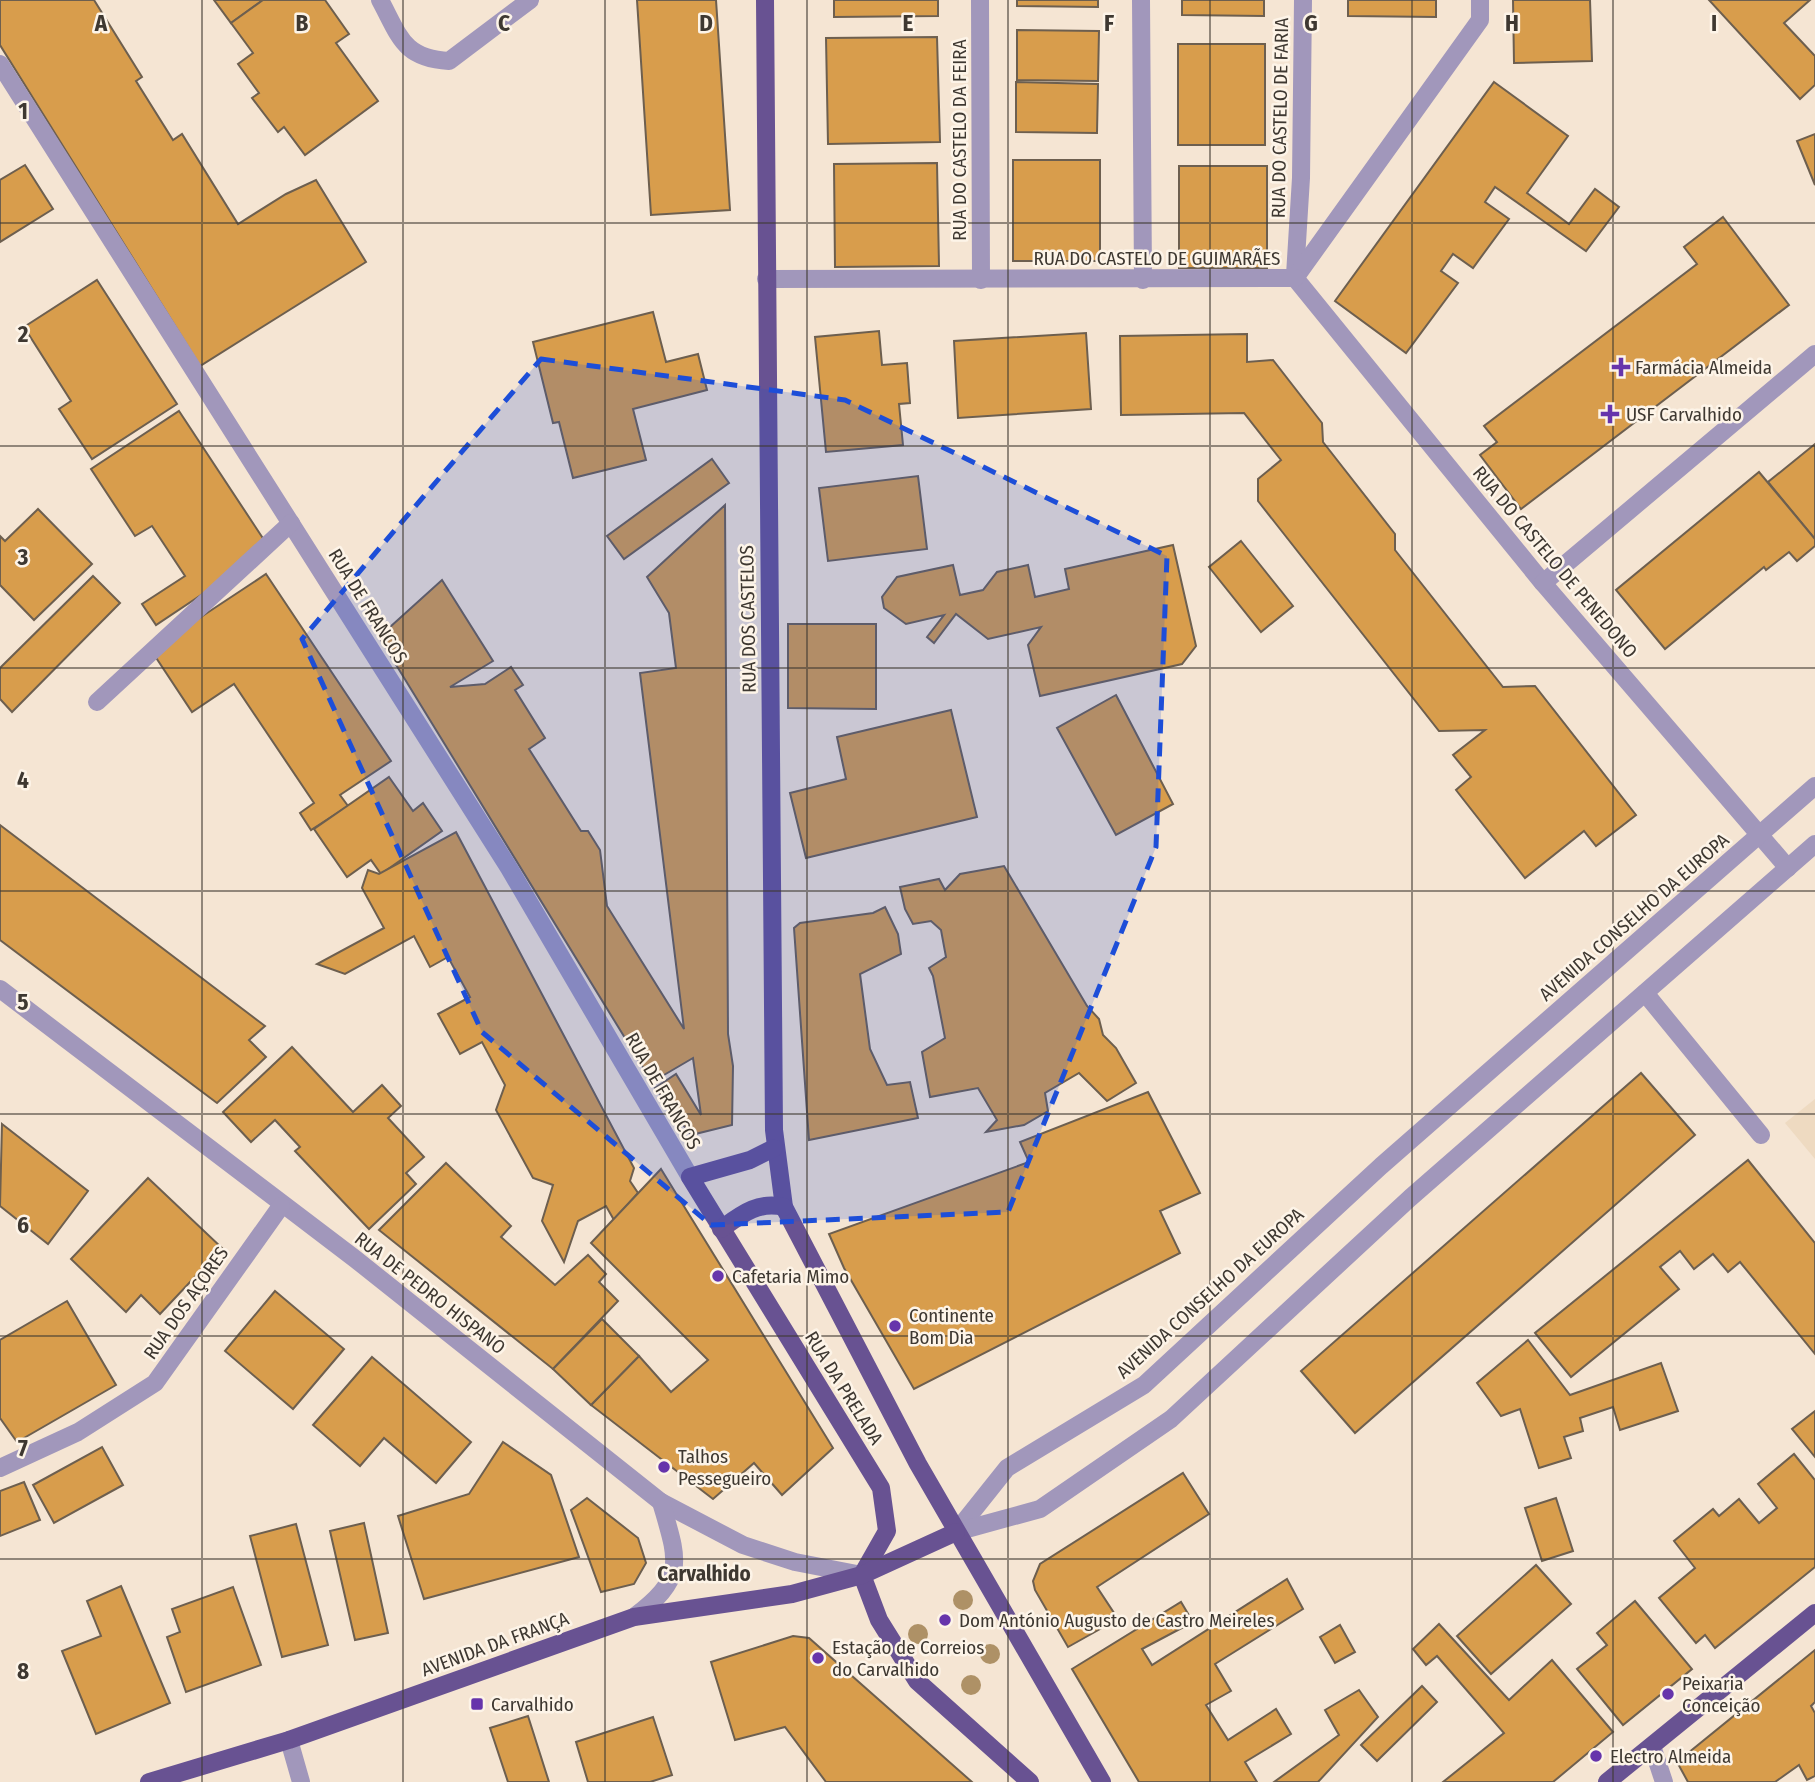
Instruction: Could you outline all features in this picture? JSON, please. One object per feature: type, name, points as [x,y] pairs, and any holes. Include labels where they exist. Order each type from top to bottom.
[{"type":"main road","name":"RUA DOS CASTELOS","points":[[765,0],[774,1147]]},
{"type":"main road","points":[[690,1177],[750,1160],[774,1147]]},
{"type":"main road","name":"RUA DA PRELADA","points":[[774,1147],[785,1208],[956,1532],[1102,1782]]},
{"type":"main road","name":"RUA DA PRELADA","points":[[690,1177],[881,1488],[887,1531],[862,1575]]},
{"type":"main road","points":[[721,1229],[755,1207],[769,1204],[785,1208]]},
{"type":"main road","points":[[956,1532],[862,1575],[878,1620],[916,1681],[1030,1782]]},
{"type":"main road","name":"AVENIDA DA FRANÇA","points":[[149,1782],[289,1740],[634,1617],[792,1594],[862,1575]]},
{"type":"main road","points":[[1607,1782],[1815,1613]]},
{"type":"street","points":[[380,0],[403,43],[424,59],[449,61],[530,0]]},
{"type":"street","name":"RUA DO CASTELO DA FEIRA","points":[[980,0],[981,279]]},
{"type":"street","points":[[1141,0],[1143,280]]},
{"type":"street","name":"RUA DO CASTELO DE FARIA","points":[[1295,278],[1301,178],[1303,0]]},
{"type":"street","name":"RUA DO CASTELO DE GUIMARÃES","points":[[766,279],[1295,278],[1480,20],[1480,0]]},
{"type":"street","name":"RUA DE FRANCOS","points":[[0,64],[509,869],[690,1177]]},
{"type":"street","name":"RUA DO CASTELO DE PENEDONO","points":[[1295,278],[1543,583],[1788,868]]},
{"type":"street","points":[[1543,583],[1815,354]]},
{"type":"street","points":[[97,702],[290,523]]},
{"type":"street","name":"AVENIDA CONSELHO DA EUROPA","points":[[956,1532],[1007,1468],[1144,1385],[1381,1166],[1815,786]]},
{"type":"street","points":[[956,1532],[1040,1509],[1171,1419],[1410,1198],[1815,844]]},
{"type":"street","name":"RUA DE PEDRO HISPANO","points":[[0,989],[281,1206],[354,1258],[661,1502],[743,1545],[795,1562],[862,1575]]},
{"type":"street","points":[[1645,993],[1761,1135]]},
{"type":"street","name":"RUA DOS AÇORES","points":[[0,1468],[79,1432],[155,1383],[281,1206]]},
{"type":"street","points":[[634,1617],[659,1598],[671,1583],[675,1565],[661,1502]]},
{"type":"street","points":[[289,1740],[301,1782]]},
{"type":"street","points":[[1652,1746],[1664,1782]]},
{"type":"highlighted area","points":[[541,359],[845,400],[1167,556],[1156,847],[1008,1212],[711,1225],[482,1032],[302,639]]},
{"type":"shaded area","points":[[1815,1099],[1815,1159],[1785,1123]]},
{"type":"building","points":[[0,0],[94,0],[142,77],[136,81],[173,140],[182,134],[238,224],[286,194],[316,180],[366,262],[200,366],[0,45]]},
{"type":"building","points":[[214,0],[263,0],[231,23]]},
{"type":"building","points":[[263,0],[325,0],[349,34],[336,43],[378,101],[305,155],[284,127],[278,132],[252,98],[259,93],[238,64],[253,53],[231,23]]},
{"type":"building","points":[[637,0],[716,0],[730,210],[651,215]]},
{"type":"building","points":[[834,0],[938,0],[938,16],[834,17]]},
{"type":"building","points":[[1017,0],[1098,0],[1098,7],[1017,6]]},
{"type":"building","points":[[1182,0],[1264,0],[1264,16],[1182,15]]},
{"type":"building","points":[[1348,0],[1436,0],[1436,17],[1348,16]]},
{"type":"building","points":[[1513,0],[1590,0],[1592,61],[1514,63]]},
{"type":"building","points":[[1709,0],[1810,0],[1784,23],[1815,56],[1815,85],[1800,99]]},
{"type":"building","points":[[1017,30],[1099,31],[1098,81],[1017,80]]},
{"type":"building","points":[[937,37],[940,142],[828,144],[826,38]]},
{"type":"building","points":[[1178,44],[1265,44],[1265,145],[1178,145]]},
{"type":"building","points":[[1016,82],[1098,84],[1097,133],[1016,132]]},
{"type":"building","points":[[1494,82],[1568,136],[1527,193],[1569,224],[1595,189],[1619,207],[1586,251],[1495,187],[1485,202],[1509,219],[1473,268],[1453,254],[1441,271],[1458,283],[1406,353],[1335,301]]},
{"type":"building","points":[[1815,134],[1815,185],[1797,141]]},
{"type":"building","points":[[1013,160],[1100,160],[1100,261],[1013,261]]},
{"type":"building","points":[[937,163],[939,266],[835,267],[834,164]]},
{"type":"building","points":[[25,165],[53,209],[0,242],[0,180]]},
{"type":"building","points":[[1179,166],[1267,166],[1267,268],[1179,268]]},
{"type":"building","points":[[1723,217],[1789,305],[1521,509],[1480,455],[1497,442],[1484,426],[1697,264],[1684,247]]},
{"type":"building","points":[[97,280],[177,404],[92,459],[59,409],[71,401],[24,327]]},
{"type":"building","points":[[653,312],[666,362],[698,354],[707,390],[633,409],[646,460],[573,478],[559,422],[553,423],[533,342]]},
{"type":"building","points":[[879,331],[882,365],[907,363],[910,403],[899,404],[903,445],[826,452],[815,337]]},
{"type":"building","points":[[1086,333],[1091,409],[958,418],[954,341]]},
{"type":"building","points":[[1247,334],[1247,362],[1273,360],[1322,423],[1323,442],[1395,534],[1395,550],[1503,687],[1535,686],[1636,815],[1596,846],[1584,831],[1525,878],[1456,790],[1471,777],[1453,755],[1485,730],[1439,731],[1258,501],[1258,479],[1281,460],[1244,413],[1121,415],[1120,336]]},
{"type":"building","points":[[179,411],[270,549],[156,625],[142,604],[185,576],[152,526],[135,536],[91,469]]},
{"type":"building","points":[[1815,444],[1815,539],[1768,482]]},
{"type":"building","points":[[712,459],[729,483],[624,559],[607,536]]},
{"type":"building","points":[[1759,472],[1815,539],[1815,546],[1797,561],[1789,552],[1766,570],[1764,567],[1665,649],[1616,590]]},
{"type":"building","points":[[918,476],[927,549],[828,561],[819,488]]},
{"type":"building","points":[[725,505],[728,1034],[733,1066],[732,1125],[691,1135],[655,1088],[676,1074],[701,1115],[693,1058],[652,1082],[379,637],[442,580],[493,661],[450,687],[485,684],[511,667],[523,685],[515,690],[545,738],[529,749],[581,831],[588,831],[600,850],[607,906],[684,1029],[640,673],[676,668],[669,613],[647,577]]},
{"type":"building","points":[[38,509],[92,564],[34,620],[0,585],[0,536],[5,541]]},
{"type":"building","points":[[1241,541],[1293,606],[1261,632],[1209,567]]},
{"type":"building","points":[[1173,545],[1196,646],[1182,664],[1040,696],[1028,645],[1041,627],[988,639],[956,614],[934,643],[927,637],[944,615],[906,624],[884,608],[882,597],[897,577],[953,565],[960,595],[983,590],[997,572],[1028,565],[1035,597],[1069,589],[1065,569]]},
{"type":"building","points":[[266,574],[391,761],[340,795],[348,806],[311,830],[300,813],[314,803],[234,684],[192,712],[151,650]]},
{"type":"building","points":[[93,576],[120,603],[12,712],[0,699],[0,668]]},
{"type":"building","points":[[788,624],[876,624],[876,709],[788,708]]},
{"type":"building","points":[[1116,695],[1173,804],[1116,835],[1057,728]]},
{"type":"building","points":[[951,710],[977,817],[806,858],[790,793],[846,779],[837,737]]},
{"type":"building","points":[[389,777],[413,811],[423,803],[442,831],[381,874],[371,860],[347,877],[314,829]]},
{"type":"building","points":[[0,825],[265,1026],[249,1040],[266,1057],[217,1103],[0,940]]},
{"type":"building","points":[[456,832],[634,1168],[630,1181],[638,1193],[614,1220],[606,1206],[578,1221],[564,1262],[542,1221],[553,1185],[533,1178],[496,1110],[505,1085],[482,1042],[460,1054],[438,1014],[470,997],[448,957],[430,967],[414,936],[345,974],[317,964],[384,928],[362,888],[368,870],[379,874]]},
{"type":"building","points":[[1004,866],[1087,1006],[1099,1019],[1103,1035],[1116,1048],[1136,1083],[1107,1101],[1079,1073],[1045,1093],[1048,1111],[1024,1125],[986,1132],[997,1120],[978,1088],[930,1097],[922,1052],[945,1038],[933,976],[929,968],[946,957],[941,930],[931,921],[913,924],[905,909],[900,887],[939,879],[945,890],[960,874]]},
{"type":"building","points":[[885,907],[898,934],[901,954],[860,974],[870,1049],[887,1085],[910,1082],[918,1118],[809,1140],[794,928],[800,923],[873,913]]},
{"type":"building","points":[[292,1047],[353,1112],[382,1085],[401,1106],[388,1118],[424,1157],[406,1173],[416,1184],[369,1229],[295,1151],[300,1147],[275,1120],[251,1142],[223,1112]]},
{"type":"building","points":[[1641,1073],[1695,1135],[1355,1433],[1301,1371]]},
{"type":"building","points":[[1148,1092],[1200,1193],[1160,1211],[1180,1253],[914,1389],[844,1268],[829,1234],[1029,1162],[1020,1142]]},
{"type":"building","points":[[2,1124],[88,1191],[48,1244],[0,1206]]},
{"type":"building","points":[[1748,1160],[1815,1243],[1815,1354],[1740,1262],[1728,1272],[1713,1254],[1694,1269],[1680,1251],[1660,1267],[1679,1289],[1571,1377],[1535,1333]]},
{"type":"building","points":[[446,1163],[511,1226],[501,1237],[555,1285],[588,1255],[606,1274],[599,1282],[618,1301],[553,1369],[379,1230]]},
{"type":"building","points":[[661,1169],[833,1448],[782,1495],[754,1463],[713,1499],[591,1405],[639,1356],[671,1392],[708,1360],[591,1243]]},
{"type":"building","points":[[148,1178],[222,1248],[160,1314],[141,1295],[126,1312],[71,1259]]},
{"type":"building","points":[[275,1291],[344,1349],[293,1409],[225,1351]]},
{"type":"building","points":[[67,1301],[116,1385],[17,1442],[0,1418],[0,1340]]},
{"type":"building","points":[[602,1319],[639,1356],[591,1405],[553,1369]]},
{"type":"building","points":[[1528,1340],[1570,1395],[1661,1363],[1678,1411],[1620,1430],[1613,1407],[1580,1418],[1583,1431],[1564,1437],[1571,1458],[1539,1468],[1520,1409],[1501,1416],[1477,1383]]},
{"type":"building","points":[[372,1357],[471,1442],[436,1483],[384,1438],[360,1466],[313,1425]]},
{"type":"building","points":[[1815,1411],[1815,1457],[1792,1429]]},
{"type":"building","points":[[503,1442],[551,1475],[579,1557],[424,1599],[398,1516],[469,1494]]},
{"type":"building","points":[[102,1447],[123,1485],[54,1523],[33,1485]]},
{"type":"building","points":[[1794,1454],[1815,1480],[1815,1567],[1715,1648],[1705,1635],[1696,1643],[1659,1598],[1695,1568],[1674,1541],[1713,1509],[1719,1516],[1739,1499],[1759,1523],[1777,1508],[1758,1484]]},
{"type":"building","points":[[1183,1473],[1209,1514],[1097,1587],[1118,1619],[1068,1647],[1035,1590],[1033,1581],[1040,1564]]},
{"type":"building","points":[[24,1482],[40,1520],[0,1536],[0,1491]]},
{"type":"building","points":[[587,1498],[638,1538],[646,1563],[634,1584],[601,1592],[571,1510]]},
{"type":"building","points":[[1556,1498],[1573,1551],[1542,1561],[1525,1508]]},
{"type":"building","points":[[364,1523],[388,1633],[355,1640],[330,1531]]},
{"type":"building","points":[[296,1524],[328,1645],[282,1657],[250,1536]]},
{"type":"building","points":[[1536,1565],[1571,1604],[1491,1674],[1457,1636]]},
{"type":"building","points":[[1287,1579],[1303,1609],[1215,1664],[1231,1691],[1206,1705],[1228,1740],[1276,1709],[1291,1734],[1245,1762],[1257,1782],[1139,1782],[1072,1669],[1181,1602],[1193,1622],[1142,1649],[1152,1665]]},
{"type":"building","points":[[121,1586],[170,1703],[96,1734],[62,1651],[101,1636],[87,1601]]},
{"type":"building","points":[[233,1587],[261,1665],[186,1692],[167,1637],[180,1632],[172,1609]]},
{"type":"building","points":[[1635,1601],[1692,1669],[1623,1725],[1577,1669],[1607,1645],[1597,1633]]},
{"type":"building","points":[[1439,1624],[1509,1700],[1552,1660],[1613,1732],[1553,1782],[1443,1782],[1504,1733],[1437,1656],[1426,1665],[1413,1649]]},
{"type":"building","points":[[1340,1625],[1355,1652],[1335,1663],[1320,1637]]},
{"type":"building","points":[[793,1636],[809,1638],[972,1782],[826,1782],[785,1727],[735,1740],[711,1662]]},
{"type":"building","points":[[1815,1650],[1815,1702],[1811,1706],[1815,1713],[1815,1776],[1807,1780],[1799,1765],[1775,1782],[1688,1782],[1677,1762]]},
{"type":"building","points":[[1422,1686],[1437,1702],[1377,1761],[1361,1745]]},
{"type":"building","points":[[1359,1690],[1378,1717],[1318,1782],[1274,1782],[1339,1735],[1325,1710]]},
{"type":"building","points":[[528,1716],[549,1782],[508,1782],[490,1728]]},
{"type":"building","points":[[653,1717],[672,1775],[650,1782],[588,1782],[576,1742]]},
{"type":"place","name":"Farmácia Almeida","points":[[1621,367]]},
{"type":"place","name":"USF Carvalhido","points":[[1610,414]]},
{"type":"place","name":"Cafetaria Mimo","points":[[718,1276]]},
{"type":"place","name":"Continente Bom Dia","points":[[895,1326]]},
{"type":"place","name":"Talhos Pessegueiro","points":[[664,1467]]},
{"type":"place","name":"Dom António Augusto de Castro Meireles","points":[[945,1620]]},
{"type":"place","name":"Estação de Correios do Carvalhido","points":[[818,1658]]},
{"type":"place","name":"Peixaria Conceição","points":[[1668,1694]]},
{"type":"place","name":"Carvalhido","points":[[477,1704]]},
{"type":"place","name":"Electro Almeida","points":[[1596,1756]]},
{"type":"district","name":"Carvalhido","points":[[704,1574]]}]
